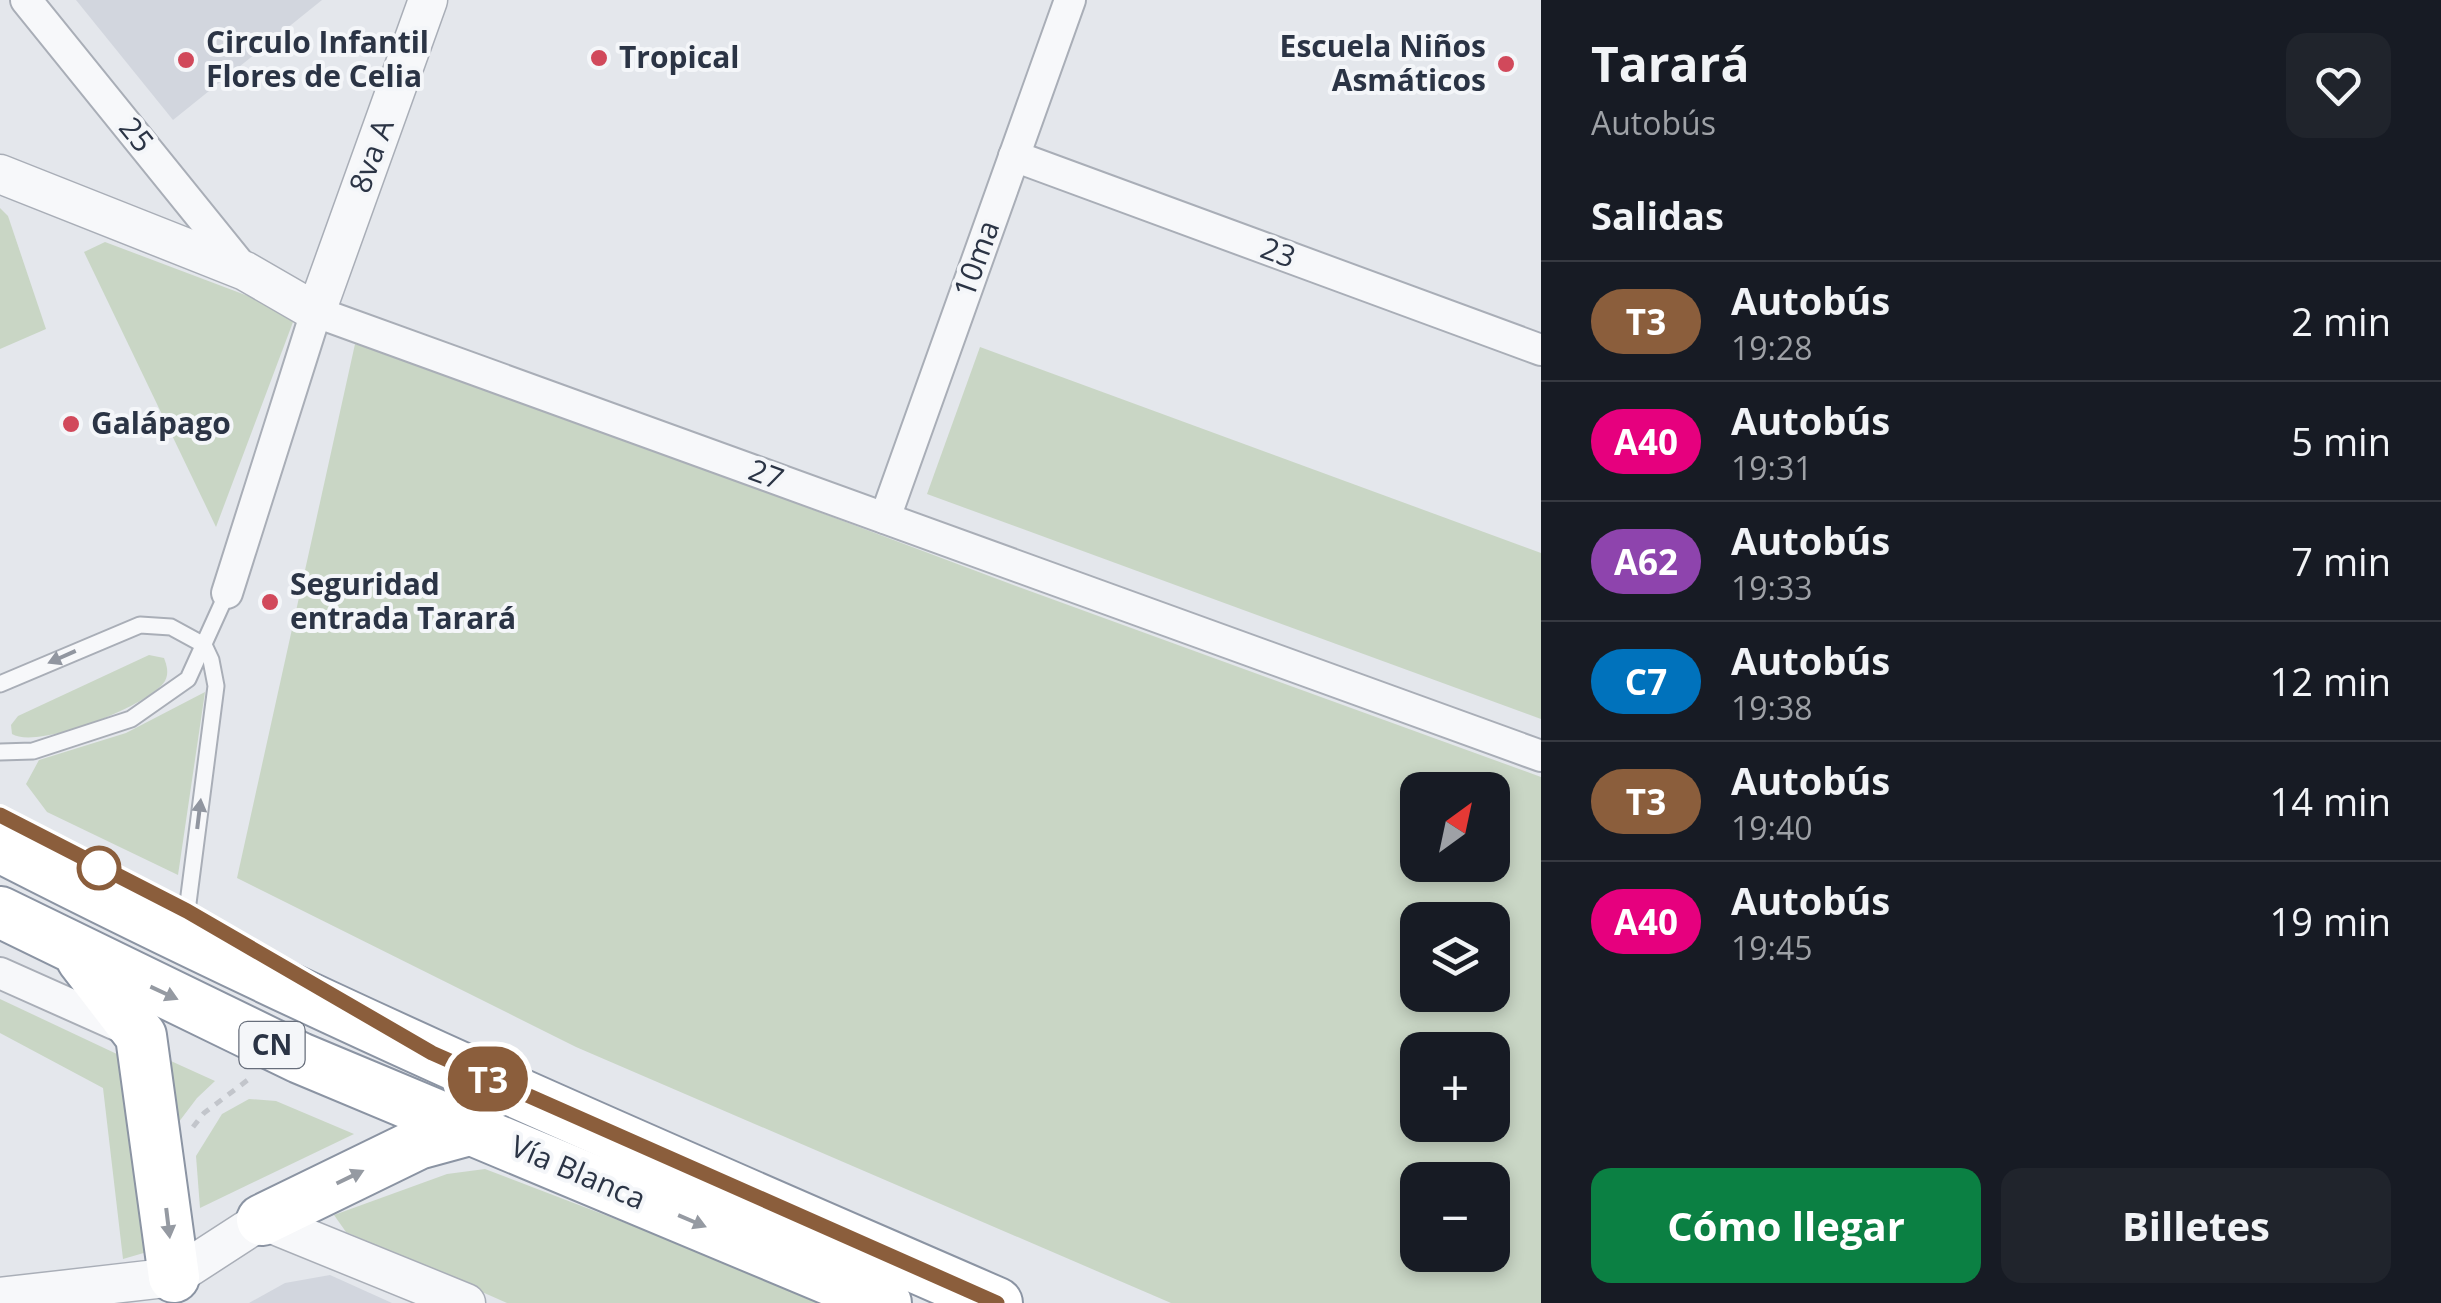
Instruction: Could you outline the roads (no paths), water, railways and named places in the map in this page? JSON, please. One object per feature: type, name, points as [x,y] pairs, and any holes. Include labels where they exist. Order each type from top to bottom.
[{"type":"highway","name":"CN","points":[[0,815],[187,911],[432,1053]]},
{"type":"highway","name":"Vía Blanca","points":[[0,847],[432,1053],[997,1303]]},
{"type":"highway","name":"Vía Blanca","points":[[0,912],[300,1058],[886,1303]]},
{"type":"highway","points":[[76,951],[141,1036],[176,1290]]},
{"type":"highway","points":[[262,1220],[418,1144],[473,1129],[432,1053]]},
{"type":"street","name":"25","points":[[26,0],[245,271]]},
{"type":"street","name":"8va A","points":[[316,312],[428,0]]},
{"type":"street","name":"10ma","points":[[885,518],[1070,0]]},
{"type":"street","name":"23","points":[[1014,156],[1541,350]]},
{"type":"street","name":"27","points":[[0,174],[245,271],[316,312],[1541,756]]},
{"type":"street","points":[[227,592],[316,312]]},
{"type":"street","points":[[0,973],[141,1036]]},
{"type":"street","points":[[0,1297],[176,1290],[262,1220],[466,1303]]},
{"type":"lane","points":[[0,752],[32,750],[131,719],[188,679],[227,592]]},
{"type":"lane","points":[[0,684],[140,625],[171,628],[204,644],[216,686],[187,911]]},
{"type":"place","name":"Tropical","points":[[599,58]]},
{"type":"place","name":"Circulo Infantil Flores de Celia","points":[[186,60]]},
{"type":"place","name":"Escuela Niños Asmáticos","points":[[1506,64]]},
{"type":"place","name":"Galápago","points":[[71,424]]},
{"type":"place","name":"Seguridad entrada Tarará","points":[[270,602]]}]
